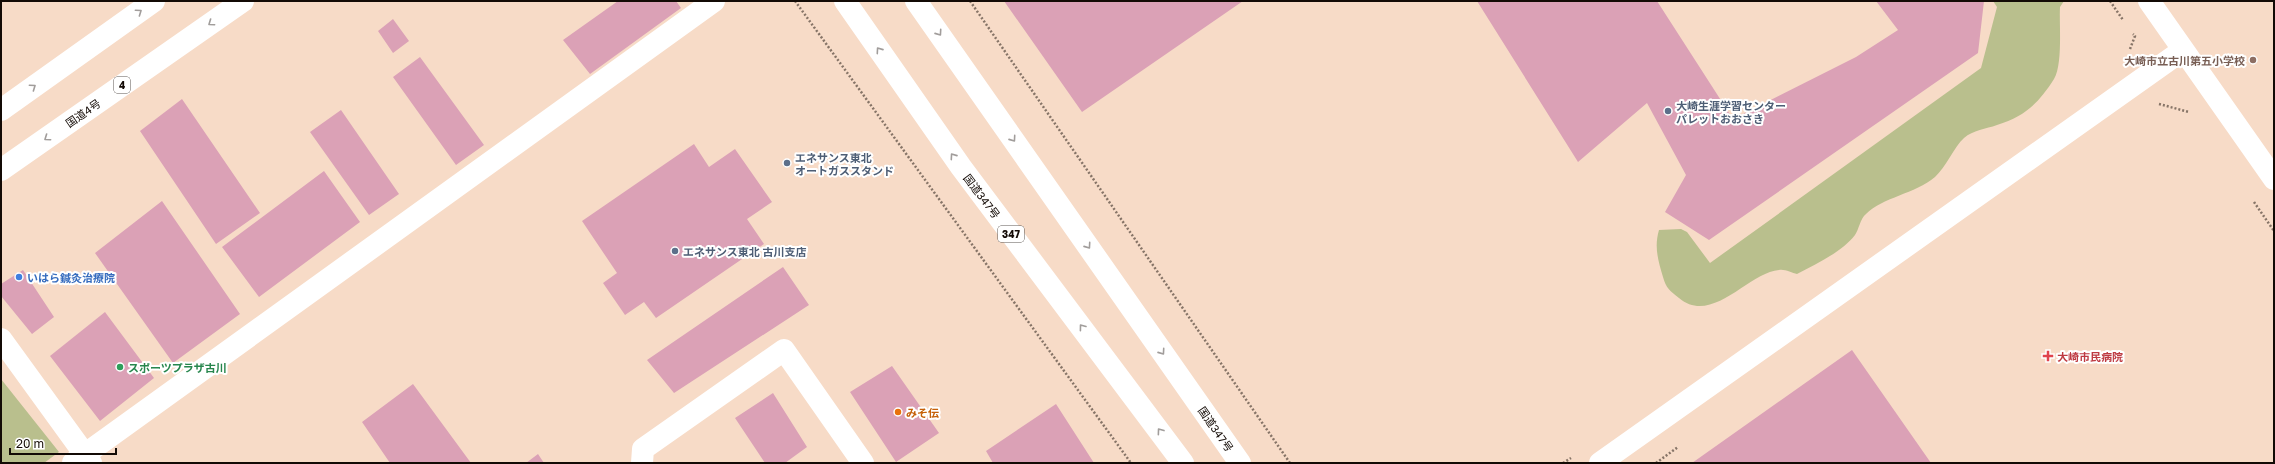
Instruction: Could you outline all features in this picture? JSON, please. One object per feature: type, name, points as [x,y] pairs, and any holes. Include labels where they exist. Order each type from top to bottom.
[{"type":"main road","points":[[1,110],[154,1]]},
{"type":"main road","name":"国道4号","points":[[1,170],[243,1]]},
{"type":"main road","points":[[1,339],[83,460],[714,1]]},
{"type":"main road","name":"国道347号","points":[[845,1],[961,167],[1183,463]]},
{"type":"main road","name":"国道347号","points":[[916,1],[1240,463]]},
{"type":"main road","points":[[2149,1],[2274,179]]},
{"type":"main road","points":[[1600,463],[2183,50]]},
{"type":"main road","points":[[642,463],[643,449],[784,350],[863,463]]},
{"type":"path","points":[[795,1],[1131,463]]},
{"type":"path","points":[[970,1],[1290,463]]},
{"type":"path","points":[[2110,1],[2126,24]]},
{"type":"path","points":[[2128,55],[2135,36],[2131,30]]},
{"type":"path","points":[[2155,106],[2159,104],[2188,111],[2193,118]]},
{"type":"path","points":[[2252,199],[2274,231]]},
{"type":"path","points":[[1656,463],[1682,445]]},
{"type":"green space","points":[[1993,1],[2064,1],[2060,7],[2060,54],[2057,72],[2048,88],[2030,108],[2015,118],[1975,131],[1968,135],[1960,142],[1943,168],[1935,177],[1918,188],[1881,203],[1873,208],[1864,216],[1858,230],[1850,241],[1828,257],[1797,274],[1781,270],[1767,273],[1717,302],[1704,306],[1692,305],[1679,298],[1669,289],[1664,281],[1657,254],[1659,230],[1681,229],[1687,232],[1710,263],[1981,68],[1997,7]]},
{"type":"green space","points":[[1,379],[59,452],[44,463],[1,463]]},
{"type":"building","points":[[618,1],[676,1],[681,8],[590,74],[563,40]]},
{"type":"building","points":[[1004,1],[1243,1],[1082,112]]},
{"type":"building","points":[[1477,1],[1657,1],[1733,119],[1856,57],[1898,30],[1876,1],[1984,1],[1978,53],[1709,240],[1665,212],[1686,175],[1647,103],[1578,162]]},
{"type":"building","points":[[393,19],[409,41],[393,53],[378,31]]},
{"type":"building","points":[[420,57],[484,145],[456,165],[393,77]]},
{"type":"building","points":[[182,99],[260,213],[216,244],[140,131]]},
{"type":"building","points":[[341,110],[399,194],[369,215],[310,132]]},
{"type":"building","points":[[694,144],[709,167],[735,149],[772,202],[747,219],[764,244],[656,318],[644,302],[625,315],[603,283],[617,273],[582,221]]},
{"type":"building","points":[[324,171],[360,222],[259,297],[222,247]]},
{"type":"building","points":[[162,201],[240,314],[173,363],[95,253]]},
{"type":"building","points":[[783,267],[809,305],[674,393],[647,360]]},
{"type":"building","points":[[23,270],[54,317],[32,334],[1,296],[1,284]]},
{"type":"building","points":[[105,312],[154,378],[100,421],[50,356]]},
{"type":"building","points":[[1852,350],[1931,463],[1692,463]]},
{"type":"building","points":[[892,366],[939,433],[896,462],[850,392]]},
{"type":"building","points":[[413,384],[471,463],[390,463],[362,422]]},
{"type":"building","points":[[773,393],[807,447],[785,463],[765,463],[735,418]]},
{"type":"building","points":[[1056,404],[1094,463],[993,463],[986,451]]},
{"type":"building","points":[[538,454],[544,463],[526,463]]},
{"type":"place","name":"大崎市立古川第五小学校","points":[[2253,60]]},
{"type":"place","name":"大崎生涯学習センター パレットおおさき","points":[[1668,111]]},
{"type":"place","name":"エネサンス東北 オートガススタンド","points":[[787,163]]},
{"type":"place","name":"エネサンス東北 古川支店","points":[[675,251]]},
{"type":"place","name":"いはら鍼灸治療院","points":[[19,277]]},
{"type":"place","name":"大崎市民病院","points":[[2048,356]]},
{"type":"place","name":"スポーツプラザ古川","points":[[120,367]]},
{"type":"place","name":"みそ伝","points":[[898,412]]}]
